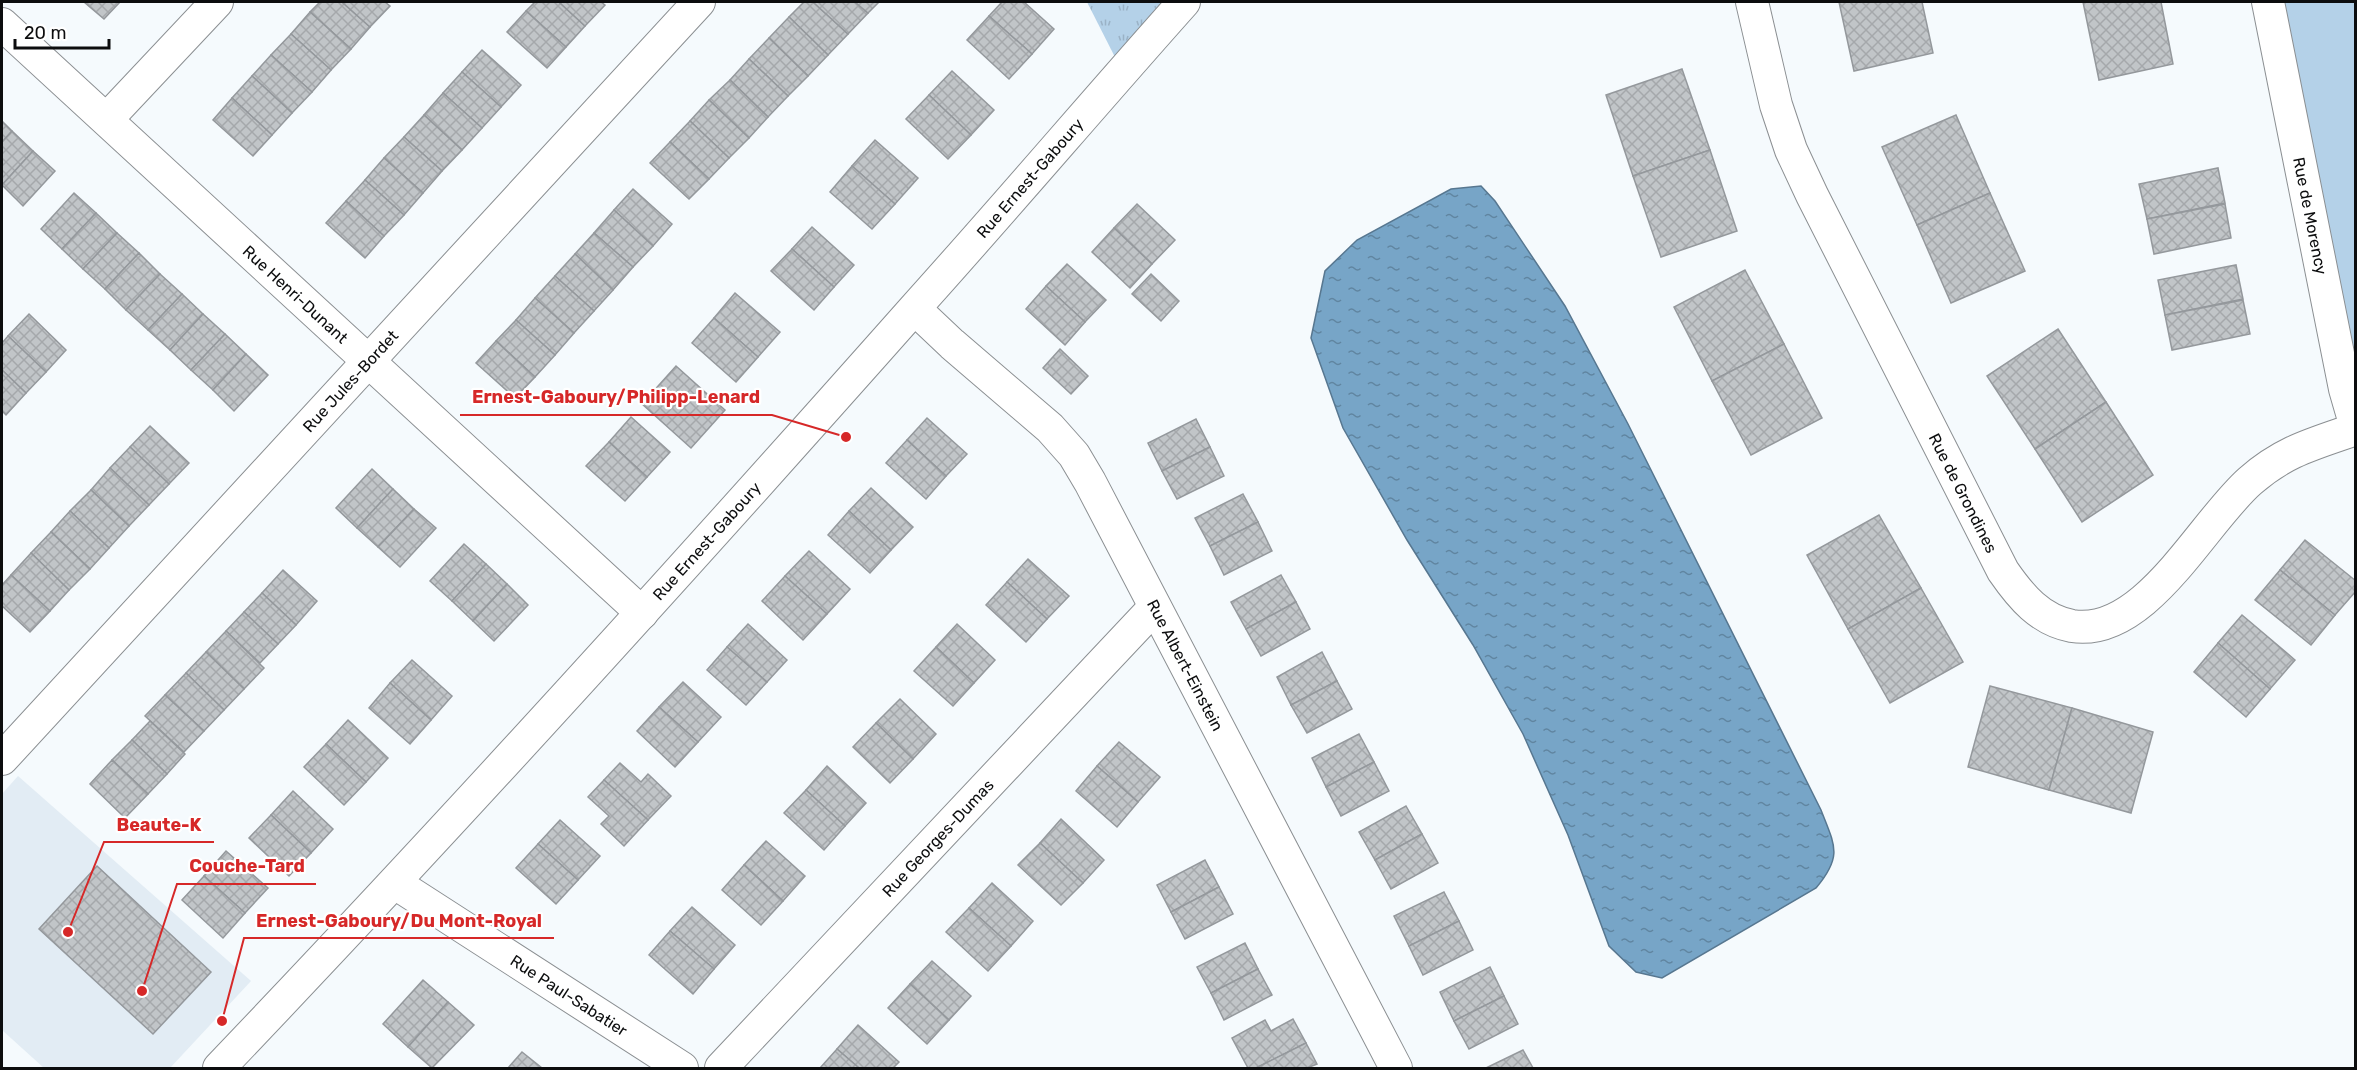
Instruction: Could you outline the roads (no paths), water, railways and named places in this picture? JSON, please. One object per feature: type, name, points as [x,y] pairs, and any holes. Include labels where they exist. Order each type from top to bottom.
[{"type":"street","points":[[107,119],[217,2]]},
{"type":"street","name":"Rue Jules-Bordet","points":[[2,759],[699,2]]},
{"type":"street","name":"Rue Ernest-Gaboury","points":[[219,1068],[395,883],[642,613],[915,309],[1184,2]]},
{"type":"street","name":"Rue de Grondines","points":[[1752,2],[1776,105],[1791,150],[1812,195],[2003,571],[2020,596],[2041,614],[2061,624],[2083,628],[2108,624],[2130,612],[2150,595],[2247,483],[2269,465],[2291,452],[2355,428]]},
{"type":"street","name":"Rue de Morency","points":[[2268,2],[2345,389],[2355,428]]},
{"type":"street","name":"Rue Henri-Dunant","points":[[2,24],[369,359],[642,613]]},
{"type":"street","name":"Rue Albert-Einstein","points":[[915,309],[1050,428],[1074,455],[1396,1068]]},
{"type":"street","name":"Rue Georges-Dumas","points":[[721,1068],[1154,608]]},
{"type":"street","name":"Rue Paul-Sabatier","points":[[395,883],[682,1068]]},
{"type":"water","points":[[1481,186],[1495,201],[1565,306],[1628,424],[1821,810],[1833,842],[1833,859],[1825,877],[1816,888],[1662,978],[1636,972],[1609,946],[1568,835],[1523,734],[1473,645],[1407,540],[1343,428],[1311,338],[1325,271],[1357,240],[1451,189]]},
{"type":"place","name":"Ernest-Gaboury/Philipp-Lenard","points":[[846,437]]},
{"type":"place","name":"Beaute-K","points":[[68,932]]},
{"type":"place","name":"Couche-Tard","points":[[142,991]]},
{"type":"place","name":"Ernest-Gaboury/Du Mont-Royal","points":[[222,1021]]}]
